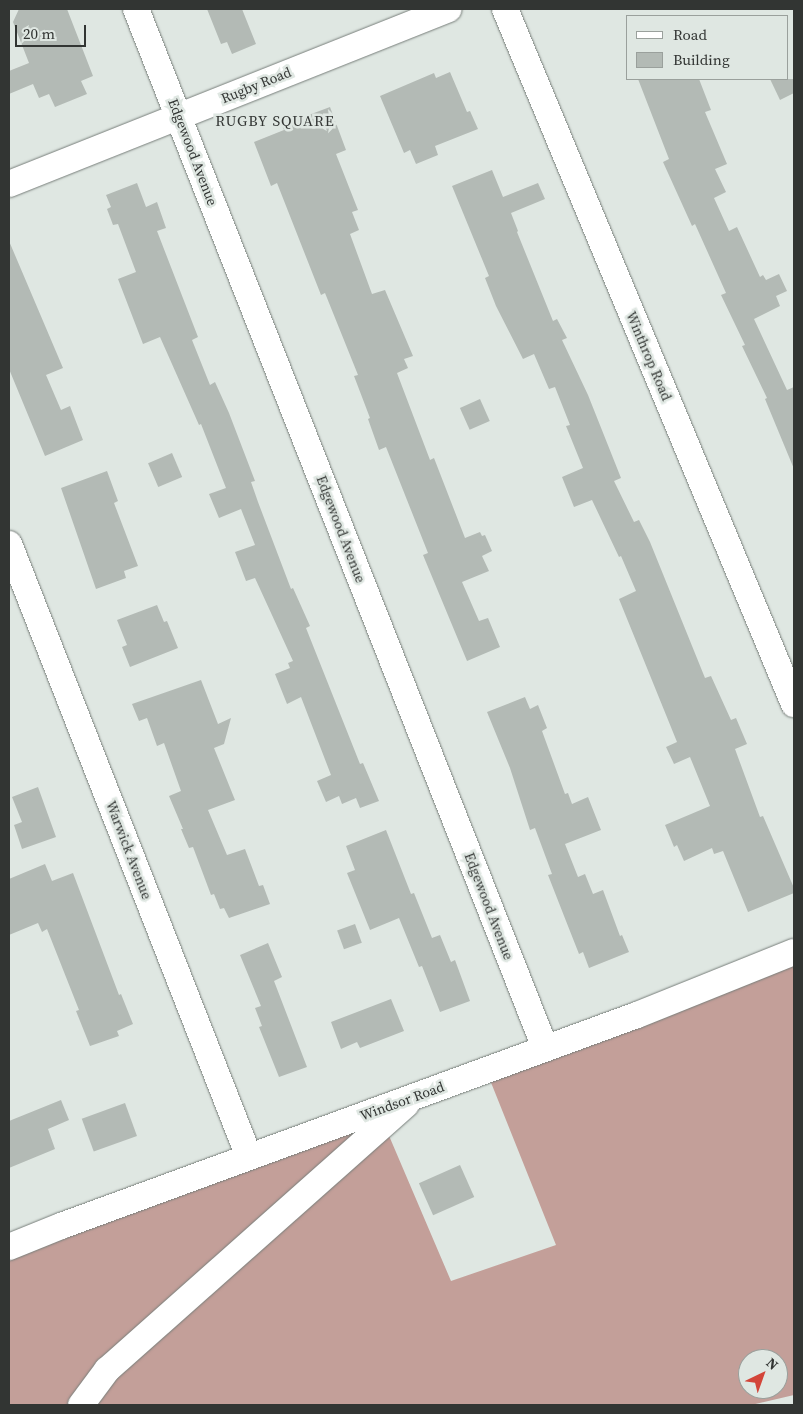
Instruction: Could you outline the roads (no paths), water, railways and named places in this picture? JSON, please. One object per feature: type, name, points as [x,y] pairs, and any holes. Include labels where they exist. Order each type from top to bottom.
[{"type":"street","name":"Edgewood Avenue","points":[[136,9],[545,1048]]},
{"type":"street","name":"Rugby Road","points":[[9,184],[448,9]]},
{"type":"street","name":"Winthrop Road","points":[[505,9],[794,704]]},
{"type":"street","name":"Warwick Avenue","points":[[9,544],[248,1157]]},
{"type":"street","name":"Windsor Road","points":[[9,1248],[61,1226],[545,1048],[794,952]]},
{"type":"street","points":[[81,1405],[107,1370],[417,1095]]},
{"type":"district","name":"RUGBY SQUARE","points":[[275,121]]}]
